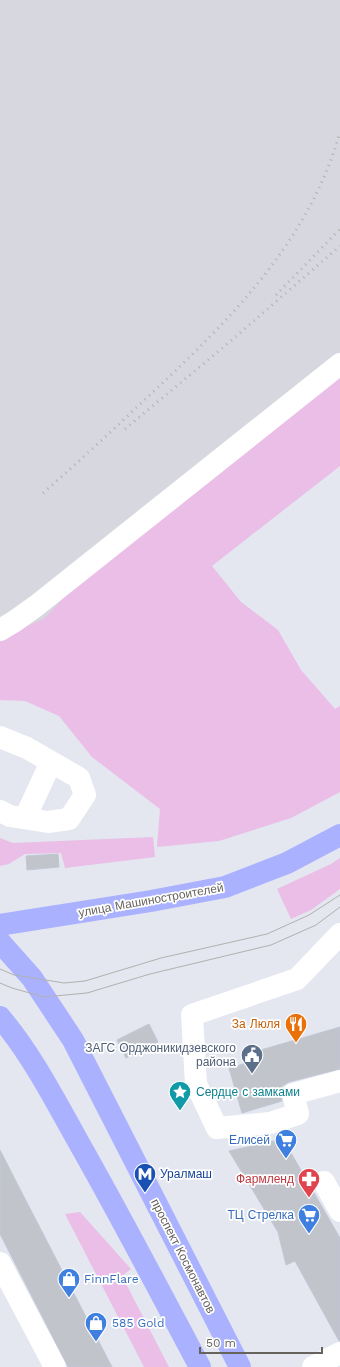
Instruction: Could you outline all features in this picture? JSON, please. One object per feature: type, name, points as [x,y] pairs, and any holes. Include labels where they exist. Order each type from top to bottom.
[{"type":"main road","name":"улица Машиностроителей","points":[[0,926],[225,887],[287,863],[340,835]]},
{"type":"main road","name":"проспект Космонавтов","points":[[0,942],[32,978],[73,1040],[240,1367]]},
{"type":"main road","points":[[0,1017],[12,1032],[49,1088],[95,1170],[200,1367]]},
{"type":"lane","points":[[0,630],[16,621],[42,601],[340,364]]},
{"type":"lane","points":[[0,810],[10,816],[48,822],[69,819],[85,795],[79,778],[27,748],[1,744]]},
{"type":"lane","points":[[25,818],[50,762]]},
{"type":"lane","points":[[340,934],[297,979],[192,1015],[196,1084],[217,1128],[270,1123],[298,1114],[293,1094],[340,1081]]},
{"type":"lane","points":[[324,1182],[340,1211]]},
{"type":"lane","points":[[0,1263],[55,1367]]},
{"type":"lane","points":[[313,1367],[340,1353]]},
{"type":"shaded area","points":[[0,0],[340,0],[340,454],[0,694]]},
{"type":"shaded area","points":[[340,372],[340,466],[212,566],[241,602],[278,630],[301,670],[335,709],[340,706],[340,792],[291,818],[219,841],[157,847],[160,809],[92,757],[59,716],[25,701],[0,700],[0,637],[44,619],[85,574]]},
{"type":"shaded area","points":[[153,837],[155,857],[65,868],[61,853],[25,854],[9,864],[0,866],[0,838],[13,843]]},
{"type":"shaded area","points":[[340,858],[340,889],[311,910],[291,919],[277,889],[331,864]]},
{"type":"shaded area","points":[[80,1212],[131,1269],[122,1276],[169,1367],[144,1367],[65,1214]]},
{"type":"building","points":[[58,854],[59,867],[27,870],[26,856]]},
{"type":"building","points":[[149,1024],[158,1042],[126,1058],[117,1040]]},
{"type":"building","points":[[340,1027],[340,1069],[289,1082],[282,1086],[282,1101],[242,1113],[229,1068],[250,1062],[247,1054]]},
{"type":"building","name":"ТЦ Стрелка","points":[[283,1139],[340,1238],[340,1341],[295,1261],[286,1265],[278,1232],[229,1151]]},
{"type":"building","points":[[0,1150],[112,1367],[68,1367],[0,1234]]},
{"type":"tram line","points":[[0,969],[14,975],[64,983],[85,981],[161,958],[267,934],[309,915],[340,895]]},
{"type":"tram line","points":[[0,983],[44,997],[87,993],[150,974],[271,945],[316,925],[340,907]]},
{"type":"railway","points":[[43,493],[99,443],[182,364],[239,305],[265,274],[288,242],[309,207],[327,171],[340,132]]},
{"type":"railway","points":[[276,295],[340,229]]},
{"type":"railway","points":[[125,429],[226,345],[340,246]]},
{"type":"place","name":"За Люля","points":[[296,1044]]},
{"type":"place","name":"ЗАГС Орджоникидзевского района","points":[[252,1074]]},
{"type":"place","name":"Сердце с замками","points":[[180,1112]]},
{"type":"place","name":"Елисей","points":[[286,1160]]},
{"type":"place","name":"Уралмаш","points":[[145,1194]]},
{"type":"place","name":"Фармленд","points":[[309,1198]]},
{"type":"place","name":"ТЦ Стрелка","points":[[309,1234]]},
{"type":"place","name":"FinnFlare","points":[[69,1298]]},
{"type":"place","name":"585 Gold","points":[[96,1342]]}]
